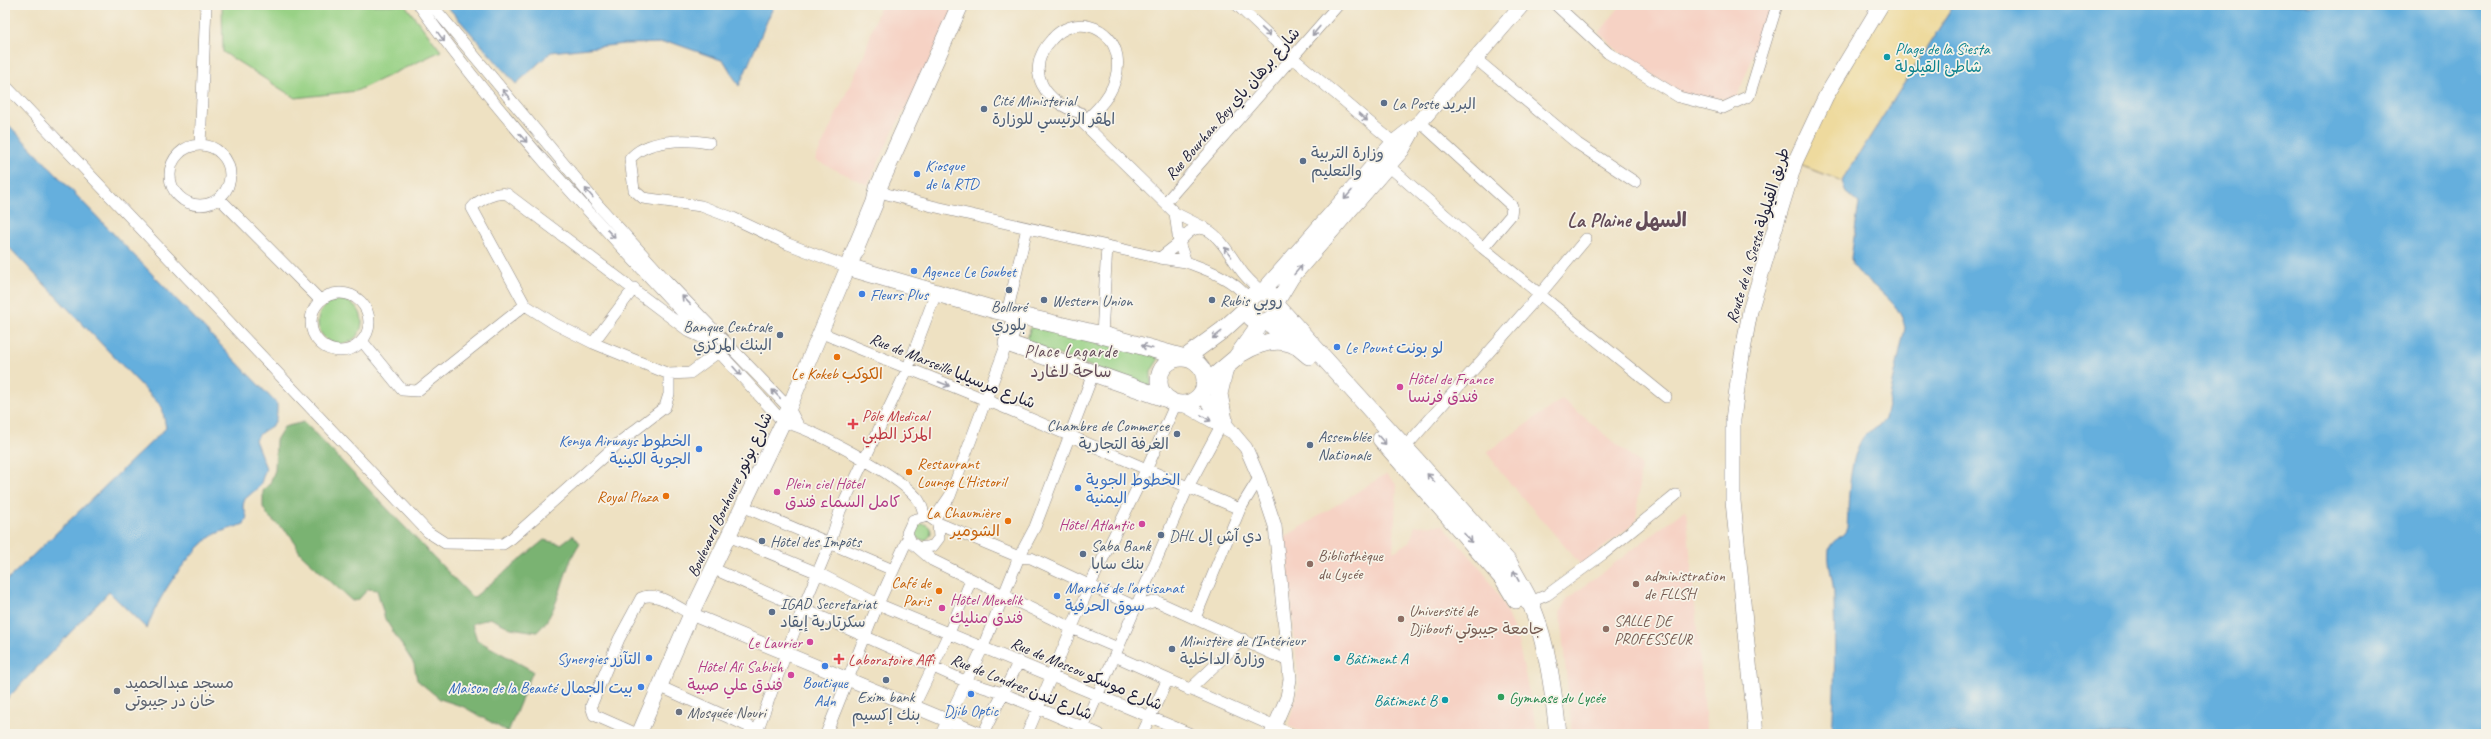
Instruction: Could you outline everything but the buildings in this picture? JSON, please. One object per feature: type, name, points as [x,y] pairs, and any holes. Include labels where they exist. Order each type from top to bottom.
[{"type":"main road","points":[[960,5],[848,267],[1012,314],[1102,335],[1185,358],[1198,364],[1204,377],[1203,388]]},
{"type":"main road","points":[[880,195],[972,5]]},
{"type":"main road","name":"Route de la Siesta طريق القيلولة","points":[[1756,734],[1733,501],[1733,420],[1739,373],[1750,311],[1795,162],[1826,96],[1881,5]]},
{"type":"main road","points":[[1012,314],[1007,343],[1176,402],[1193,400],[1203,388],[1230,363],[1264,322],[1274,317],[1277,304],[1292,277],[1384,162],[1476,59],[1519,6]]},
{"type":"main road","points":[[1176,402],[1160,388],[1160,373],[1170,361],[1185,358],[1223,330],[1384,162]]},
{"type":"main road","name":"Boulevard Bonhoure شارع بونور","points":[[638,734],[661,687],[691,614],[714,569],[742,506],[783,422],[848,267]]},
{"type":"main road","points":[[1252,300],[1272,296],[1277,304],[1525,604],[1552,675],[1558,734]]},
{"type":"main road","points":[[1252,300],[1251,319],[1264,322],[1305,351],[1400,452]]},
{"type":"main road","points":[[1225,426],[1219,394],[1230,363],[1262,343],[1272,341],[1290,343],[1305,351]]},
{"type":"main road","points":[[1525,604],[1542,677],[1549,734]]},
{"type":"street","points":[[200,145],[206,5]]},
{"type":"street","points":[[419,5],[448,46],[517,131],[724,348],[783,422],[798,426],[864,460],[903,485],[921,504],[940,533],[937,542],[929,548],[918,548]]},
{"type":"street","points":[[432,5],[600,206],[712,335]]},
{"type":"street","points":[[1237,5],[1293,58],[1398,146]]},
{"type":"street","name":"Rue Bourhan Bey شارع برهان باي","points":[[1165,203],[1338,5]]},
{"type":"street","points":[[1556,5],[1608,53],[1678,97],[1723,108],[1749,96],[1777,5]]},
{"type":"street","points":[[1083,124],[1106,101],[1115,81],[1118,64],[1116,52],[1105,32],[1094,26],[1079,25],[1066,29],[1052,39],[1039,65],[1039,78],[1045,92],[1068,110],[1081,113],[1083,124],[1175,213],[1208,229],[1224,246],[1241,271],[1252,300]]},
{"type":"street","points":[[1476,59],[1578,144],[1635,182]]},
{"type":"street","points":[[5,84],[428,532],[441,541],[503,544],[512,538],[621,441],[665,407],[669,394],[669,374]]},
{"type":"street","points":[[1417,125],[1512,206],[1511,215],[1483,248]]},
{"type":"street","points":[[709,143],[689,140],[661,144],[636,151],[630,159],[634,190],[643,198],[701,206],[733,218],[795,247],[848,267]]},
{"type":"street","points":[[200,145],[217,151],[228,165],[229,183],[219,198],[202,205],[192,204],[180,197],[171,185],[171,166],[175,158],[182,151],[200,145]]},
{"type":"street","points":[[1384,162],[1483,248],[1541,293],[1666,397]]},
{"type":"street","points":[[712,335],[690,332],[634,288],[514,200],[500,193],[476,203],[472,208],[473,213],[496,248],[525,305],[555,324],[593,343],[669,374],[690,373],[724,348]]},
{"type":"street","points":[[880,195],[1160,258],[1186,262],[1228,279],[1252,300]]},
{"type":"street","points":[[219,198],[320,300]]},
{"type":"street","points":[[1175,213],[1179,243],[1186,262]]},
{"type":"street","points":[[1012,314],[1027,228]]},
{"type":"street","points":[[1160,258],[1179,243],[1193,228],[1208,229]]},
{"type":"street","points":[[1400,452],[1541,293],[1586,239]]},
{"type":"street","points":[[1102,335],[1107,246]]},
{"type":"street","points":[[1228,279],[1238,277],[1241,271]]},
{"type":"street","points":[[593,343],[634,288]]},
{"type":"street","points":[[661,687],[759,733],[803,608],[830,543],[840,511],[908,370],[936,293]]},
{"type":"street","points":[[334,294],[348,294],[364,305],[369,323],[362,341],[345,350],[336,350],[319,342],[314,334],[311,316],[320,300],[334,294]]},
{"type":"street","points":[[362,341],[402,390],[417,391],[525,305]]},
{"type":"street","name":"Rue de Marseille شارع مرسيليا","points":[[820,332],[908,370],[986,400],[1146,470],[1240,508]]},
{"type":"street","points":[[932,519],[950,496],[1007,343]]},
{"type":"street","points":[[724,348],[789,408],[798,426]]},
{"type":"street","points":[[940,734],[967,682],[983,647],[1019,557],[1035,527],[1071,437],[1094,374]]},
{"type":"street","points":[[1203,388],[1207,402],[1225,426],[1246,448],[1259,478],[1275,526],[1290,679],[1288,697],[1272,731]]},
{"type":"street","points":[[1027,734],[1053,676],[1071,628],[1089,587],[1146,470],[1176,402],[1225,426]]},
{"type":"street","points":[[1082,731],[1188,487],[1225,426]]},
{"type":"street","points":[[1195,618],[1240,508],[1259,478]]},
{"type":"street","points":[[1525,604],[1547,595],[1603,554],[1676,495]]},
{"type":"street","points":[[742,506],[892,570]]},
{"type":"street","points":[[826,734],[892,570],[908,538],[910,524],[918,517],[932,519],[1019,557],[1031,558],[1089,587],[1136,607],[1156,601],[1243,639],[1288,661]]},
{"type":"street","name":"Rue de Moscou شارع موسكو","points":[[728,536],[818,573],[878,604],[1098,694],[1191,734]]},
{"type":"street","points":[[908,538],[932,560],[971,580],[1071,628],[1167,680],[1272,731],[1291,734]]},
{"type":"street","name":"Rue de Londres شارع لندن","points":[[714,569],[967,682],[1002,693],[1038,708],[1082,731],[1099,734]]},
{"type":"street","points":[[914,706],[949,633],[971,580]]},
{"type":"street","points":[[638,734],[594,715],[591,712],[591,706],[619,639],[641,598],[646,595],[654,595],[691,614],[787,652],[981,734],[1019,662]]},
{"type":"street","points":[[1189,690],[1243,639]]},
{"type":"street","points":[[1142,734],[1167,680]]},
{"type":"shaded area","points":[[880,5],[955,5],[919,84],[893,131],[868,185],[815,160],[864,55]]},
{"type":"shaded area","points":[[1621,5],[1772,5],[1736,100],[1683,94],[1630,62],[1599,33]]},
{"type":"shaded area","points":[[1562,399],[1641,464],[1636,522],[1581,565],[1503,475],[1487,452]]},
{"type":"shaded area","name":"Université de Djibouti جامعة جيبوتي","points":[[1386,474],[1397,485],[1393,552],[1410,542],[1415,526],[1443,525],[1483,571],[1501,600],[1517,637],[1538,734],[1307,734],[1288,726],[1299,687],[1285,537]]},
{"type":"shaded area","name":"Université de Djibouti جامعة جيبوتي","points":[[1686,509],[1707,734],[1572,734],[1560,613],[1566,600]]},
{"type":"green space","points":[[222,5],[405,5],[441,51],[356,91],[295,98],[223,52]]},
{"type":"green space","points":[[336,300],[344,300],[356,306],[362,318],[362,326],[356,338],[344,344],[336,344],[324,338],[318,326],[318,318],[324,306]]},
{"type":"green space","points":[[1031,326],[1160,357],[1151,371],[1151,388],[1026,343]]},
{"type":"green space","points":[[304,422],[473,598],[544,540],[561,544],[573,535],[580,543],[569,565],[552,612],[537,632],[511,628],[490,618],[472,624],[477,640],[533,671],[508,732],[464,707],[440,699],[417,680],[414,664],[385,619],[377,590],[368,589],[358,600],[352,601],[300,553],[291,536],[268,516],[263,507],[263,491],[270,483],[275,470],[276,440],[284,427]]},
{"type":"green space","points":[[923,524],[929,526],[931,532],[929,538],[923,540],[917,538],[915,532],[917,526]]},
{"type":"sand","name":"Plage de la Siesta شاطئ القيلولة","points":[[1883,5],[1954,5],[1842,181],[1797,164]]},
{"type":"water","points":[[446,5],[774,5],[739,86],[724,61],[673,43],[624,44],[551,52],[516,84]]},
{"type":"water","points":[[1954,5],[2486,5],[2486,734],[1832,734],[1835,648],[1834,590],[1829,561],[1829,550],[1832,543],[1843,534],[1847,528],[1850,482],[1857,449],[1862,439],[1880,425],[1885,419],[1905,328],[1902,317],[1897,308],[1852,264],[1851,258],[1859,203],[1846,193],[1842,181]]},
{"type":"water","points":[[5,121],[277,404],[277,413],[274,424],[259,435],[255,440],[266,468],[260,486],[245,499],[243,505],[247,517],[244,524],[209,538],[190,557],[164,592],[147,629],[109,592],[5,701],[5,582],[166,428],[162,407],[5,243]]},
{"type":"place","name":"Plage de la Siesta شاطئ القيلولة","points":[[1887,57]]},
{"type":"place","name":"La Poste البريد","points":[[1384,103]]},
{"type":"place","name":"Cité Ministerial المقر الرئيسي للوزارة","points":[[984,109]]},
{"type":"place","name":"وزارة التربية والتعليم","points":[[1303,161]]},
{"type":"place","name":"Kiosque de la RTD","points":[[917,174]]},
{"type":"place","name":"Agence Le Goubet","points":[[914,271]]},
{"type":"place","name":"Bolloré بلوري","points":[[1009,290]]},
{"type":"place","name":"Fleurs Plus","points":[[862,294]]},
{"type":"place","name":"Western Union","points":[[1044,300]]},
{"type":"place","name":"Rubis روبي","points":[[1212,300]]},
{"type":"place","name":"Banque Centrale البنك المركزي","points":[[780,335]]},
{"type":"place","name":"Le Pount لو بونت","points":[[1337,347]]},
{"type":"place","name":"Le Kokeb الكوكب","points":[[837,357]]},
{"type":"place","name":"Hôtel de France فندق فرنسا","points":[[1400,387]]},
{"type":"place","name":"Pôle Medical المركز الطبي","points":[[853,424]]},
{"type":"place","name":"Chambre de Commerce الغرفة التجارية","points":[[1177,434]]},
{"type":"place","name":"Assemblée Nationale","points":[[1310,445]]},
{"type":"place","name":"Kenya Airways الخطوط الجوية الكينية","points":[[699,449]]},
{"type":"place","name":"Restaurant Lounge L'Historil","points":[[909,472]]},
{"type":"place","name":"الخطوط الجوية اليمنية","points":[[1078,488]]},
{"type":"place","name":"Plein ciel Hôtel كامل السماء فندق","points":[[777,492]]},
{"type":"place","name":"Royal Plaza","points":[[666,496]]},
{"type":"place","name":"La Chaumière الشومير","points":[[1008,521]]},
{"type":"place","name":"Hôtel Atlantic","points":[[1142,524]]},
{"type":"place","name":"DHL دي آش إل","points":[[1161,535]]},
{"type":"place","name":"Hôtel des Impôts","points":[[762,541]]},
{"type":"place","name":"Saba Bank بنك سابا","points":[[1083,554]]},
{"type":"place","name":"Bibliothèque du Lycée","points":[[1310,564]]},
{"type":"place","name":"administration de FLLSH","points":[[1636,584]]},
{"type":"place","name":"Café de Paris","points":[[939,591]]},
{"type":"place","name":"Marché de l'artisanat سوق الحرفية","points":[[1057,596]]},
{"type":"place","name":"Hôtel Menelik فندق منليك","points":[[942,608]]},
{"type":"place","name":"IGAD Secretariat سكرتارية إيقاد","points":[[772,612]]},
{"type":"place","name":"Université de Djibouti جامعة جيبوتي","points":[[1401,619]]},
{"type":"place","name":"SALLE DE PROFESSEUR","points":[[1606,629]]},
{"type":"place","name":"Le Laurier","points":[[810,642]]},
{"type":"place","name":"Ministère de l'Intérieur وزارة الداخلية","points":[[1172,649]]},
{"type":"place","name":"Synergies التآزر","points":[[649,658]]},
{"type":"place","name":"Bâtiment A","points":[[1337,658]]},
{"type":"place","name":"Laboratoire Affi","points":[[839,659]]},
{"type":"place","name":"Boutique Adn","points":[[825,666]]},
{"type":"place","name":"Hôtel Ali Sabieh فندق علي صبية","points":[[791,675]]},
{"type":"place","name":"Exim bank بنك إكسيم","points":[[886,680]]},
{"type":"place","name":"Maison de la Beauté بيت الجمال","points":[[641,687]]},
{"type":"place","name":"مسجد عبدالحمید خان در جیبوتی","points":[[117,691]]},
{"type":"place","name":"Djib Optic","points":[[971,694]]},
{"type":"place","name":"Gymnase du Lycée","points":[[1501,697]]},
{"type":"place","name":"Bâtiment B","points":[[1445,700]]},
{"type":"place","name":"Mosquée Nouri","points":[[679,712]]},
{"type":"district","name":"La Plaine السهل","points":[[1627,220]]},
{"type":"district","name":"Place Lagarde ساحة لاغارد","points":[[1071,361]]}]
